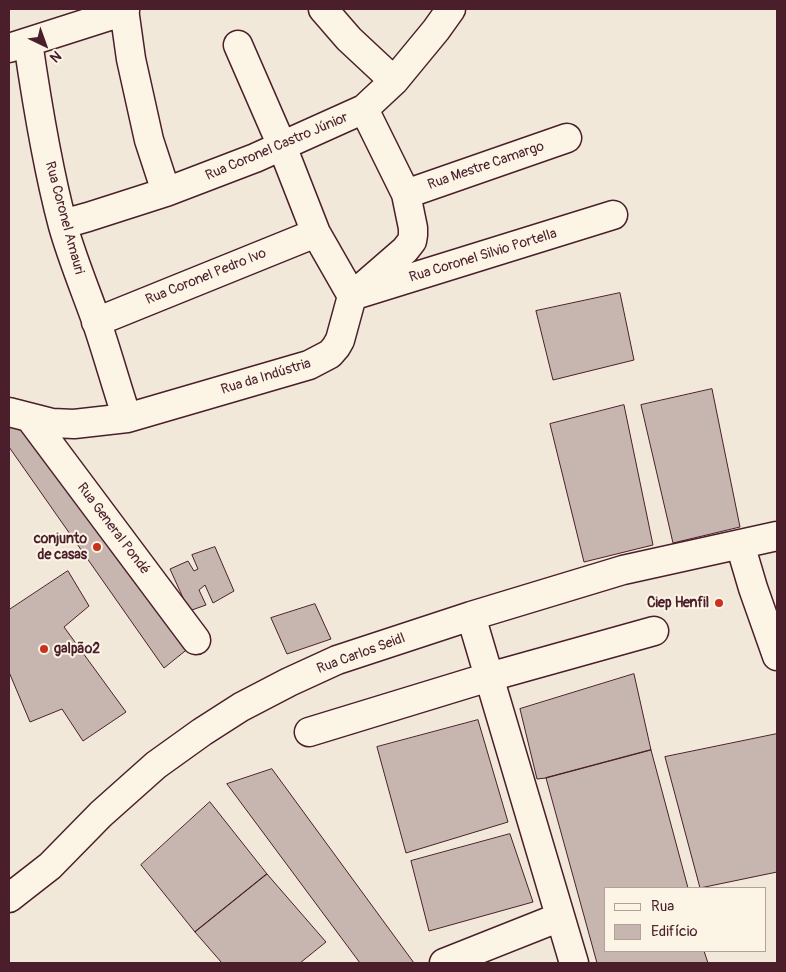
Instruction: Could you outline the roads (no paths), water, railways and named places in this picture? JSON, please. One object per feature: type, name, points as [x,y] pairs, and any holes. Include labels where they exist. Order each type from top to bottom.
[{"type":"street","points":[[323,9],[349,39],[394,80]]},
{"type":"street","name":"Rua Coronel Castro Júnior","points":[[63,224],[88,218],[166,192],[255,158],[364,109],[394,80],[451,9]]},
{"type":"street","points":[[18,45],[124,10],[131,59],[149,140],[166,192]]},
{"type":"street","name":"Rua Coronel Amauri","points":[[18,45],[38,110],[71,253],[127,418]]},
{"type":"street","points":[[238,45],[282,146],[316,233],[352,296],[405,250],[412,241],[413,235],[406,194],[364,109]]},
{"type":"street","name":"Rua Mestre Camargo","points":[[406,194],[566,138]]},
{"type":"street","name":"Rua Coronel Silvio Portella","points":[[352,296],[613,215]]},
{"type":"street","name":"Rua Coronel Pedro Ivo","points":[[96,322],[316,233]]},
{"type":"street","name":"Rua da Indústria","points":[[20,415],[52,423],[74,424],[127,418],[310,364],[330,354],[336,347],[340,340],[352,296]]},
{"type":"street","name":"Rua General Pondé","points":[[20,415],[196,640]]},
{"type":"street","name":"Rua Carlos Seidl","points":[[9,898],[50,866],[101,814],[156,764],[233,712],[289,682],[337,660],[471,616],[623,570],[777,536]]},
{"type":"street","points":[[740,544],[777,656]]},
{"type":"street","points":[[471,616],[574,963]]},
{"type":"street","points":[[309,732],[489,677],[654,631]]},
{"type":"street","points":[[444,963],[560,917]]},
{"type":"place","name":"conjunto de casas","points":[[97,547]]},
{"type":"place","name":"Ciep Henfil","points":[[719,603]]},
{"type":"place","name":"galpão2","points":[[44,649]]}]
